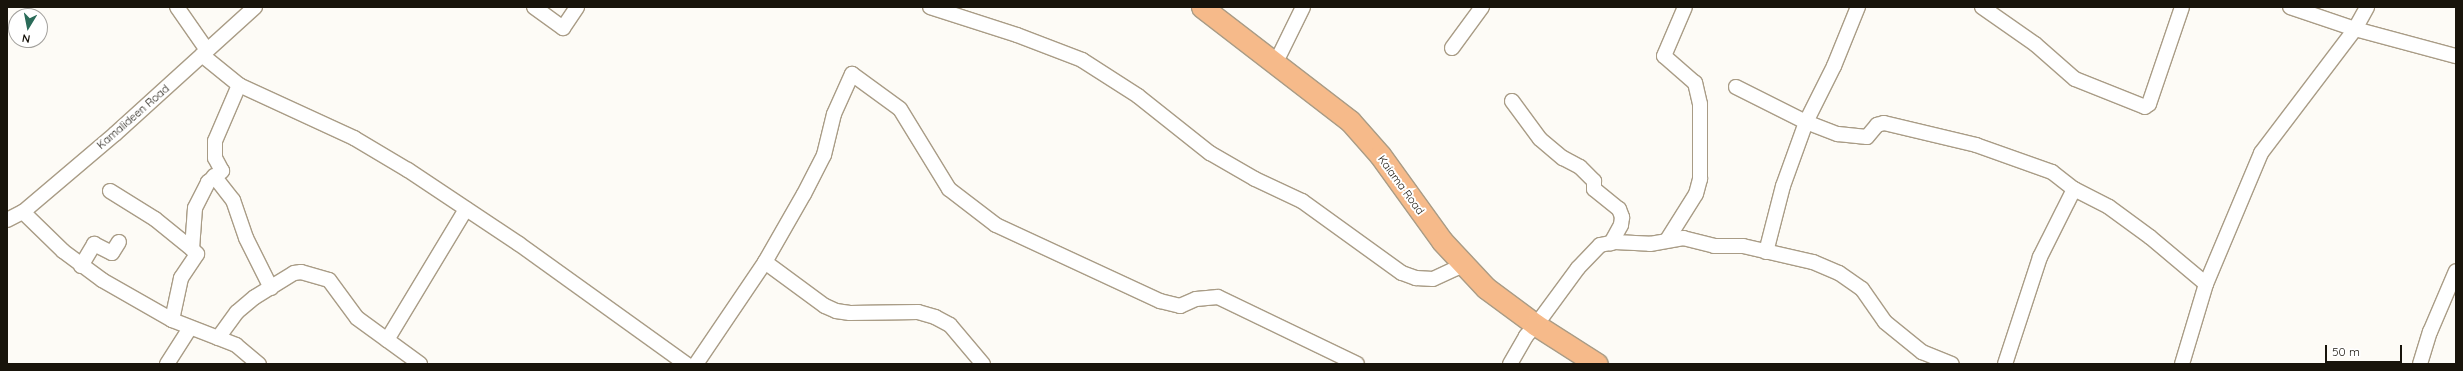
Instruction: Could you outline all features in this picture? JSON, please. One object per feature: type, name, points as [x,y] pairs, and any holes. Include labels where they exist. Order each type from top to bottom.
[{"type":"highway","name":"Kaiama Road","points":[[1202,7],[1350,121],[1380,155],[1433,229],[1463,266],[1486,288],[1611,364]]},
{"type":"highway","name":"Kaiama Road","points":[[1216,7],[1334,94],[1359,118],[1452,239],[1481,272],[1539,321],[1597,364]]},
{"type":"street","points":[[177,7],[205,53],[239,86],[354,138],[519,244],[686,364]]},
{"type":"street","name":"Kamalideen Road","points":[[7,220],[23,212],[256,7]]},
{"type":"street","points":[[534,7],[563,28],[577,7]]},
{"type":"street","points":[[930,7],[1017,35],[1082,60],[1138,96],[1210,153],[1255,179],[1302,201],[1402,273],[1416,278],[1433,279],[1463,266]]},
{"type":"street","points":[[1280,54],[1303,7]]},
{"type":"street","points":[[1452,48],[1482,7]]},
{"type":"street","points":[[1667,240],[1696,194],[1700,179],[1700,104],[1695,83],[1666,59],[1664,52],[1685,7]]},
{"type":"street","points":[[1766,252],[1783,186],[1806,122],[1834,66],[1858,7]]},
{"type":"street","points":[[1982,7],[2035,44],[2075,79],[2145,107],[2149,104],[2182,7]]},
{"type":"street","points":[[2290,7],[2355,29],[2456,56]]},
{"type":"street","points":[[2182,364],[2206,284],[2261,153],[2355,29],[2367,7]]},
{"type":"street","points":[[696,364],[765,262],[824,155],[834,114],[852,74],[900,109],[949,189],[996,225],[1160,301],[1180,306],[1196,299],[1218,297],[1357,364]]},
{"type":"street","points":[[192,249],[198,198],[214,176],[222,171],[216,158],[215,141],[239,86]]},
{"type":"street","points":[[1736,87],[1806,122],[1838,134],[1863,137],[1871,135],[1877,125],[1884,123],[1976,145],[2052,172],[2074,189],[2109,207],[2150,237],[2206,284]]},
{"type":"street","points":[[1512,100],[1540,139],[1563,158],[1580,167],[1594,181],[1594,189],[1620,209],[1622,217],[1621,225],[1611,243]]},
{"type":"street","points":[[214,176],[235,205],[246,238],[271,288]]},
{"type":"street","points":[[2005,364],[2040,257],[2074,189]]},
{"type":"street","points":[[110,191],[155,219],[197,254],[181,278],[172,320]]},
{"type":"street","points":[[387,340],[466,210]]},
{"type":"street","points":[[23,212],[81,266],[137,302],[172,320],[236,345],[259,364]]},
{"type":"street","points":[[1510,364],[1526,336],[1592,252],[1600,245],[1611,243],[1650,244],[1683,238],[1714,246],[1743,246],[1813,262],[1852,281],[1862,289],[1885,322],[1922,352],[1952,364]]},
{"type":"street","points":[[81,266],[94,244],[112,253],[119,242]]},
{"type":"street","points":[[765,262],[825,306],[836,311],[850,313],[918,312],[935,317],[950,325],[983,364]]},
{"type":"street","points":[[2420,364],[2430,332],[2456,271]]},
{"type":"street","points":[[218,338],[237,312],[294,273],[323,277],[338,291],[357,318],[420,364]]},
{"type":"street","points":[[167,364],[190,328]]}]
